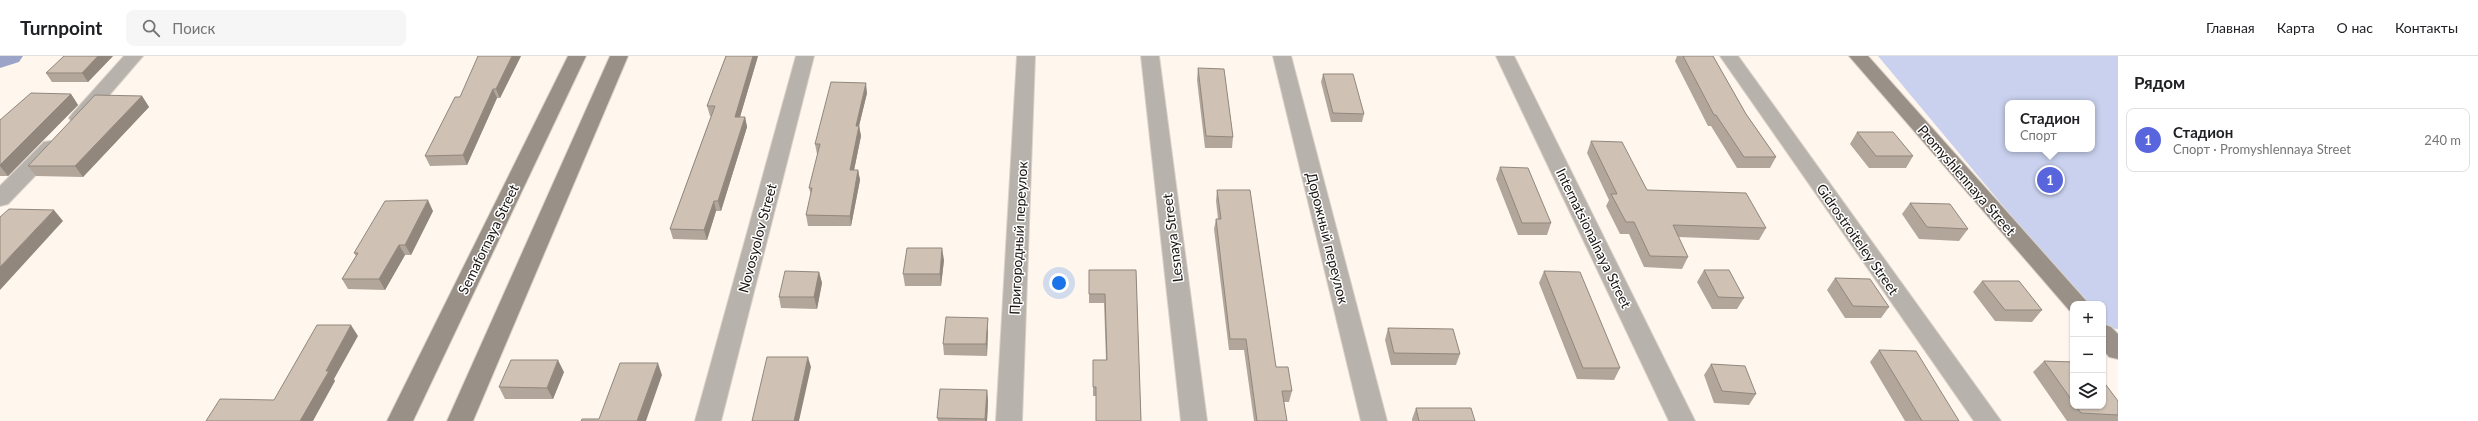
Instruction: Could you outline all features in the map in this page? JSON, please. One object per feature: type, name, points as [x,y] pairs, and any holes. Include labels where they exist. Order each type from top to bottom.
[{"type":"street","points":[[0,199],[65,132],[134,56]]},
{"type":"street","name":"Semafornaya Street","points":[[400,421],[576,56]]},
{"type":"street","points":[[460,421],[619,56]]},
{"type":"street","name":"Novosyolov Street","points":[[708,421],[805,56]]},
{"type":"street","name":"Пригородный переулок","points":[[1009,421],[1026,56]]},
{"type":"street","name":"Lesnaya Street","points":[[1150,56],[1194,421]]},
{"type":"street","name":"Дорожный переулок","points":[[1282,56],[1374,421]]},
{"type":"street","name":"Internatsionalnaya Street","points":[[1505,56],[1682,421]]},
{"type":"street","name":"Gidrostroiteley Street","points":[[1729,56],[1988,421]]},
{"type":"street","name":"Promyshlennaya Street","points":[[1858,56],[2074,301]]},
{"type":"street","points":[[2106,336],[2118,350]]},
{"type":"shaded area","points":[[1878,56],[2118,56],[2118,329],[2106,328],[2106,301],[2082,301]]},
{"type":"building","points":[[64,56],[98,56],[82,73],[46,73]]},
{"type":"building","points":[[478,56],[512,56],[496,89],[493,89],[463,155],[425,156],[455,97],[460,97]]},
{"type":"building","points":[[726,56],[753,56],[735,117],[745,117],[718,201],[714,201],[704,230],[670,229],[715,106],[707,106]]},
{"type":"building","points":[[1683,56],[1713,56],[1746,114],[1776,157],[1744,157],[1716,115],[1714,115]]},
{"type":"building","points":[[1198,68],[1224,69],[1233,137],[1206,136]]},
{"type":"building","points":[[1323,74],[1353,74],[1364,114],[1333,113]]},
{"type":"building","points":[[831,82],[866,83],[856,126],[859,126],[850,170],[858,170],[850,216],[806,215],[812,188],[809,188],[820,144],[815,144]]},
{"type":"building","points":[[31,93],[71,94],[0,165],[0,120]]},
{"type":"building","points":[[95,95],[142,96],[75,166],[28,166]]},
{"type":"building","points":[[1857,132],[1893,132],[1913,156],[1876,156]]},
{"type":"building","points":[[1591,141],[1622,142],[1647,190],[1746,193],[1766,228],[1673,225],[1688,257],[1650,256],[1634,222],[1626,222],[1611,194],[1617,194]]},
{"type":"building","points":[[1500,167],[1528,168],[1551,223],[1522,223]]},
{"type":"building","points":[[1217,190],[1250,190],[1276,367],[1288,367],[1292,391],[1282,391],[1287,421],[1257,421],[1246,339],[1230,339],[1216,219],[1221,219]]},
{"type":"building","points":[[428,200],[405,245],[399,245],[379,279],[342,279],[358,253],[354,253],[385,201]]},
{"type":"building","points":[[1910,203],[1950,204],[1968,229],[1927,227]]},
{"type":"building","points":[[9,209],[54,210],[0,267],[0,217]]},
{"type":"building","points":[[907,248],[942,248],[940,274],[903,274]]},
{"type":"building","points":[[1089,270],[1136,270],[1141,421],[1096,421],[1096,387],[1093,387],[1093,360],[1107,360],[1105,294],[1089,294]]},
{"type":"building","points":[[1704,270],[1729,270],[1744,298],[1718,297]]},
{"type":"building","points":[[785,271],[819,272],[814,297],[779,297]]},
{"type":"building","points":[[1544,271],[1580,272],[1620,368],[1583,368]]},
{"type":"building","points":[[1835,278],[1870,279],[1889,307],[1853,306]]},
{"type":"building","points":[[1982,281],[2019,281],[2042,310],[2005,310]]},
{"type":"building","points":[[946,317],[988,318],[986,344],[943,344]]},
{"type":"building","points":[[317,325],[351,325],[326,371],[329,371],[300,421],[206,421],[220,399],[274,400]]},
{"type":"building","points":[[1388,328],[1453,329],[1460,354],[1394,353]]},
{"type":"building","points":[[1879,350],[1916,351],[1959,421],[1922,421]]},
{"type":"building","points":[[767,357],[808,357],[794,421],[752,421]]},
{"type":"building","points":[[511,360],[558,360],[547,388],[499,387]]},
{"type":"building","points":[[2044,361],[2070,362],[2070,398]]},
{"type":"building","points":[[620,363],[658,363],[637,421],[581,421],[582,419],[599,419]]},
{"type":"building","points":[[1711,364],[1745,366],[1756,394],[1722,391]]},
{"type":"building","points":[[2106,385],[2118,401],[2118,415],[2081,413],[2078,409],[2106,409]]},
{"type":"building","points":[[940,389],[987,390],[985,419],[937,418]]},
{"type":"building","points":[[1416,408],[1471,408],[1475,421],[1419,421]]},
{"type":"waterway","points":[[0,60],[10,56]]},
{"type":"place","name":"Стадион","points":[[2050,180]]}]
